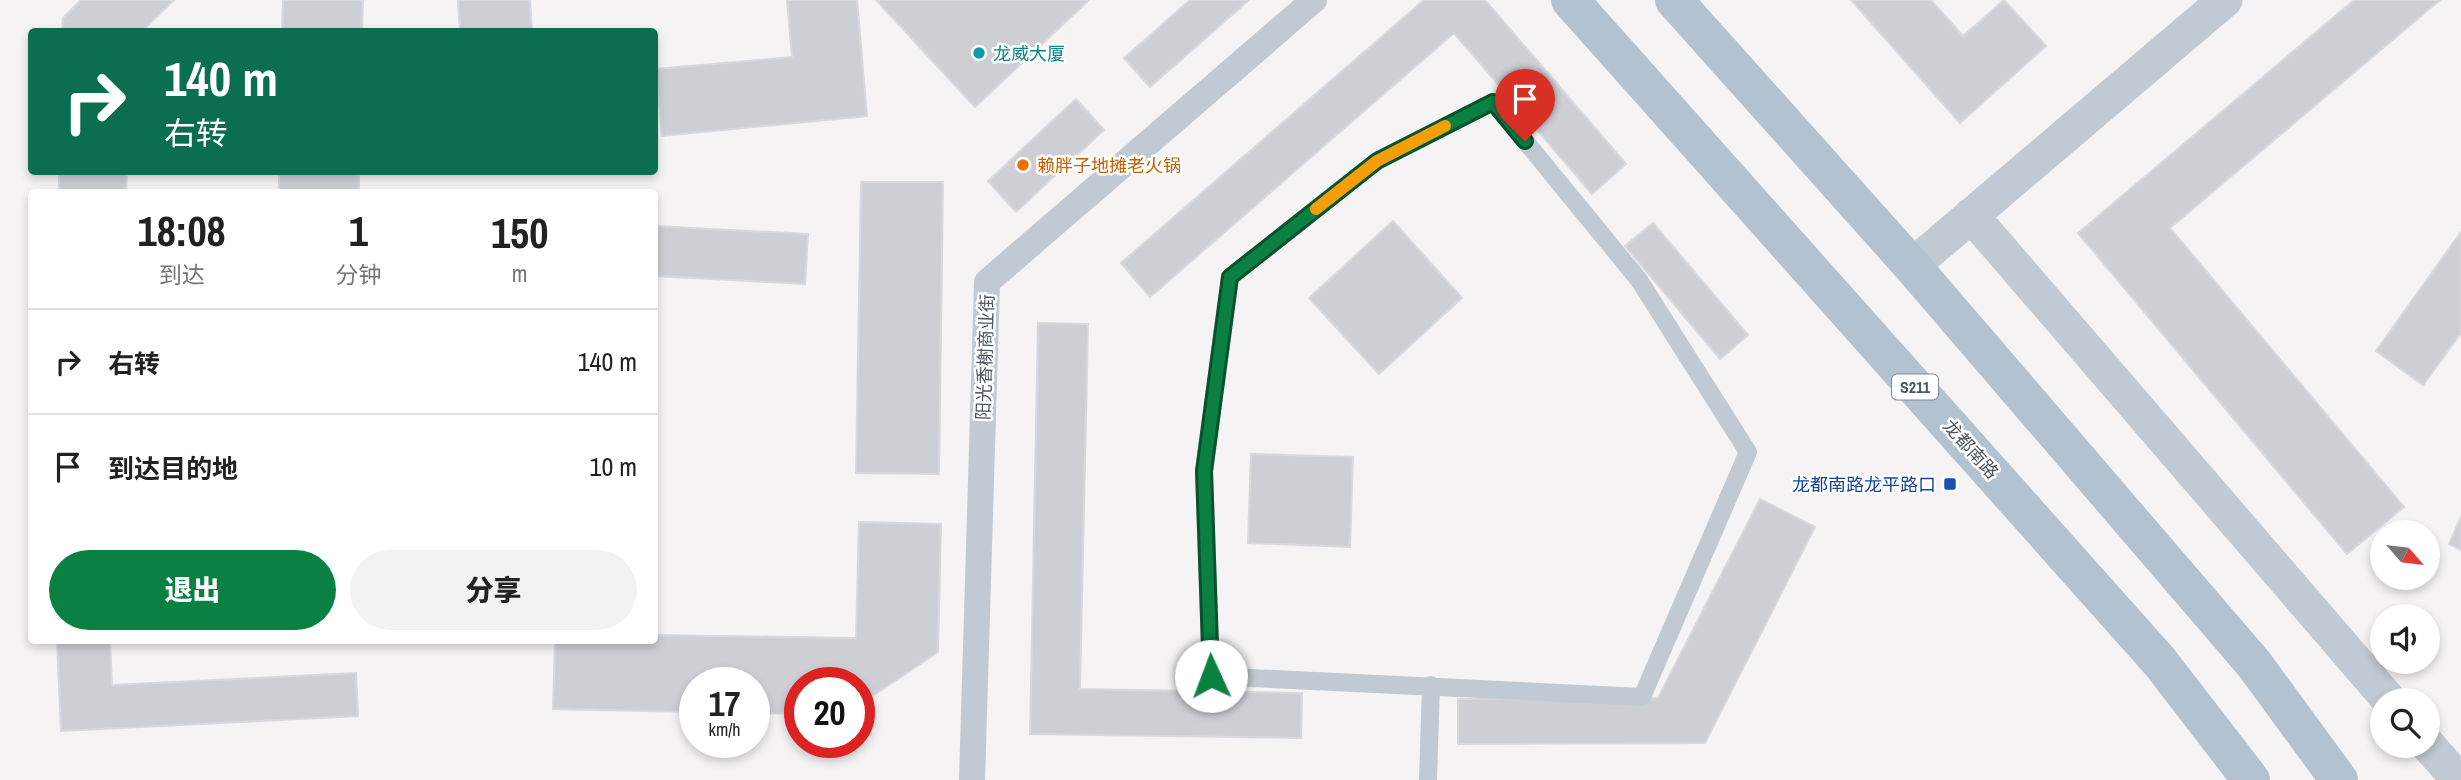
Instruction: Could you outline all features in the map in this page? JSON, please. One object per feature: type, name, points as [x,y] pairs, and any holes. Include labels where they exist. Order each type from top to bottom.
[{"type":"main road","name":"龙都南路","points":[[1570,0],[2160,662],[2251,780]]},
{"type":"main road","points":[[1674,0],[1912,265],[2253,664],[2339,780]]},
{"type":"street","name":"阳光香榭商业街","points":[[972,780],[987,282],[1314,0]]},
{"type":"street","points":[[1912,265],[2225,0]]},
{"type":"street","points":[[1971,215],[2379,688]]},
{"type":"street","points":[[2439,758],[2459,780]]},
{"type":"lane","points":[[1493,102],[1639,280],[1748,452],[1642,697],[1431,685],[1211,676],[1204,471],[1230,277],[1377,161],[1493,102]]},
{"type":"lane","points":[[1428,780],[1431,685]]},
{"type":"building","points":[[81,0],[174,0],[145,28],[62,28],[63,18]]},
{"type":"building","points":[[283,0],[363,0],[362,28],[282,28]]},
{"type":"building","points":[[458,0],[530,0],[532,28],[460,28]]},
{"type":"building","points":[[787,0],[857,0],[867,116],[662,136],[658,69],[792,57]]},
{"type":"building","name":"龙威大厦","points":[[876,0],[1089,0],[975,107]]},
{"type":"building","points":[[1190,0],[1249,0],[1150,87],[1124,58]]},
{"type":"building","points":[[1424,0],[1485,0],[1626,164],[1592,194],[1454,33],[1150,297],[1121,263]]},
{"type":"building","points":[[1851,0],[1931,0],[1963,36],[2004,0],[2046,46],[1960,123]]},
{"type":"building","points":[[2354,0],[2440,0],[2170,228],[2404,507],[2388,520],[2370,520],[2370,535],[2347,554],[2078,233]]},
{"type":"building","points":[[1076,99],[1104,130],[1016,212],[988,181]]},
{"type":"building","points":[[59,175],[127,175],[126,189],[59,189]]},
{"type":"building","points":[[279,175],[359,175],[359,189],[279,189]]},
{"type":"building","points":[[861,182],[943,182],[939,474],[856,473]]},
{"type":"building","points":[[1393,221],[1462,298],[1379,374],[1309,298]]},
{"type":"building","points":[[1653,223],[1748,335],[1720,359],[1625,246]]},
{"type":"building","points":[[658,226],[808,234],[805,284],[658,276]]},
{"type":"building","points":[[2461,232],[2461,333],[2423,385],[2376,351]]},
{"type":"building","points":[[1038,323],[1088,324],[1080,689],[1302,693],[1301,738],[1030,734]]},
{"type":"building","points":[[1251,454],[1353,457],[1350,547],[1248,543]]},
{"type":"building","points":[[1760,499],[1815,527],[1705,743],[1458,744],[1458,699],[1658,698]]},
{"type":"building","points":[[2461,517],[2461,550],[2449,544]]},
{"type":"building","points":[[859,522],[941,524],[938,652],[875,694],[875,667],[784,667],[784,714],[770,713],[770,667],[679,667],[679,712],[553,709],[555,644],[658,644],[658,635],[856,638]]},
{"type":"building","points":[[57,644],[110,644],[112,685],[356,673],[358,716],[61,731]]},
{"type":"slow traffic","points":[[1316,209],[1377,161],[1445,126]]},
{"type":"place","name":"龙威大厦","points":[[979,53]]},
{"type":"place","name":"赖胖子地摊老火锅","points":[[1023,165]]},
{"type":"place","name":"龙都南路龙平路口","points":[[1950,484]]},
{"type":"route","points":[[1211,676],[1204,471],[1230,277],[1377,161],[1493,102],[1525,141]]}]
